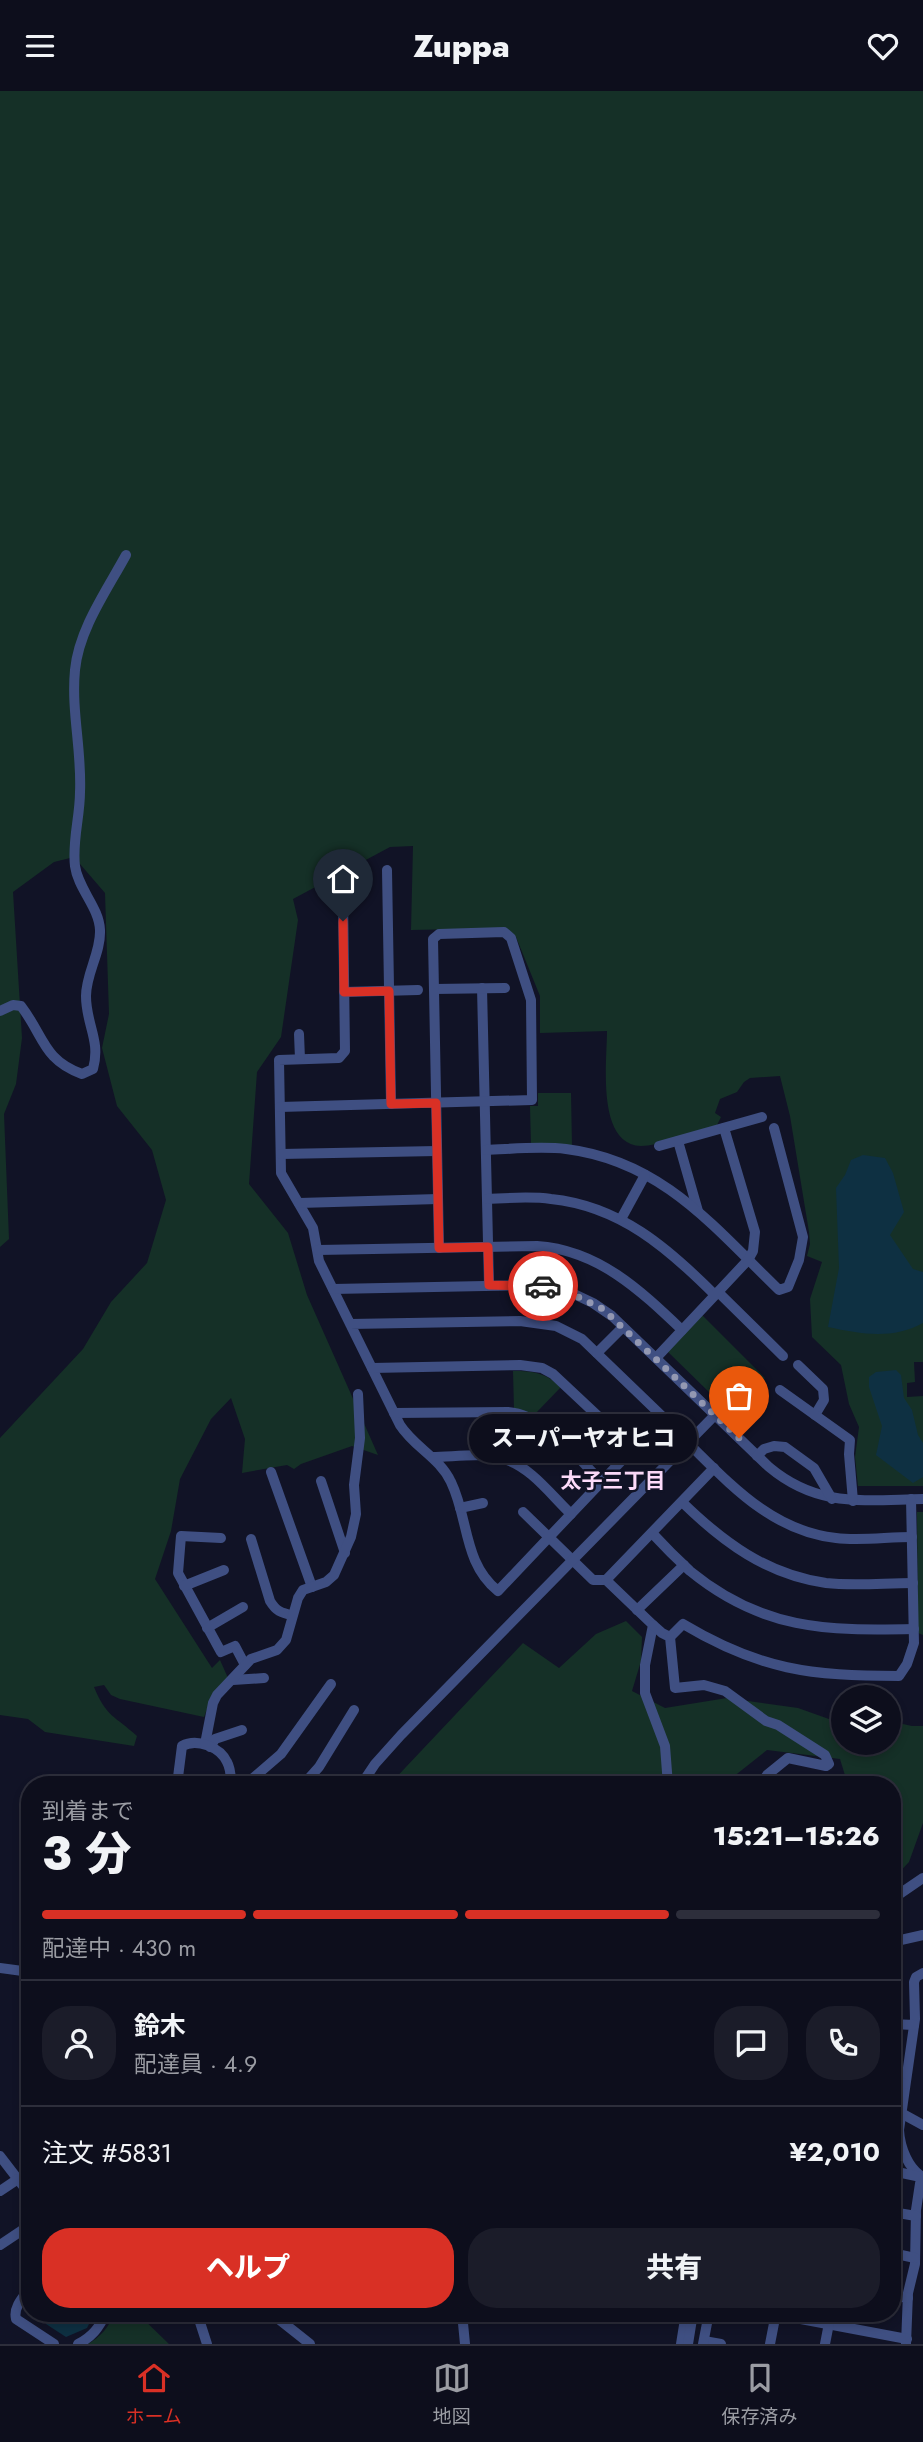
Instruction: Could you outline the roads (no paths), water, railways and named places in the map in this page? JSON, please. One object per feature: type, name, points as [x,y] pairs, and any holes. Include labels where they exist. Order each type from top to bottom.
[{"type":"street","points":[[0,1011],[13,1005],[21,1006],[32,1020],[48,1053],[57,1062],[82,1074],[93,1069],[97,1047],[86,1012],[86,993],[90,971],[100,946],[100,926],[76,869],[74,842],[80,791],[75,672],[82,639],[126,555]]},
{"type":"street","points":[[387,870],[391,1104]]},
{"type":"street","points":[[343,898],[345,1051],[339,1058],[279,1060],[281,1173],[313,1228],[319,1261],[350,1324],[372,1368],[394,1413],[406,1435],[432,1457],[449,1478],[460,1507],[474,1561],[485,1579],[498,1591],[663,1417],[597,1353],[572,1333],[556,1326],[531,1321],[350,1324]]},
{"type":"street","points":[[280,1107],[391,1104],[436,1103],[485,1102],[532,1100],[531,1000],[511,938],[504,932],[439,934],[433,939],[436,1103],[438,1151],[439,1248]]},
{"type":"street","points":[[482,988],[489,1285]]},
{"type":"street","points":[[434,989],[505,988]]},
{"type":"street","points":[[344,992],[418,990]]},
{"type":"street","points":[[299,1034],[299,1059]]},
{"type":"street","points":[[659,1146],[762,1117]]},
{"type":"street","points":[[656,1358],[748,1260],[753,1251],[755,1232],[724,1128]]},
{"type":"street","points":[[486,1150],[569,1150],[612,1160],[645,1175],[698,1211],[779,1290],[788,1287],[802,1251],[802,1229],[774,1128]]},
{"type":"street","points":[[678,1141],[698,1211]]},
{"type":"street","points":[[281,1154],[438,1151]]},
{"type":"street","points":[[621,1219],[645,1175]]},
{"type":"street","points":[[299,1203],[438,1199]]},
{"type":"street","points":[[487,1199],[564,1200],[621,1219],[671,1252],[783,1356]]},
{"type":"street","points":[[318,1251],[547,1247],[588,1258],[632,1284],[682,1330]]},
{"type":"street","points":[[333,1289],[534,1285],[564,1290],[593,1303],[623,1327],[778,1475],[803,1489],[832,1499],[923,1499]]},
{"type":"street","points":[[597,1353],[623,1327]]},
{"type":"street","points":[[798,1365],[823,1389],[824,1400],[815,1415]]},
{"type":"street","points":[[372,1368],[542,1368],[560,1379],[633,1449]]},
{"type":"street","points":[[780,1390],[850,1440],[853,1501]]},
{"type":"street","points":[[208,1745],[213,1703],[217,1695],[251,1658],[283,1646],[303,1590],[326,1582],[334,1574],[345,1553],[356,1508],[354,1485],[360,1439],[358,1394]]},
{"type":"street","points":[[394,1413],[523,1414],[544,1425],[602,1482]]},
{"type":"street","points":[[367,1776],[401,1735],[715,1415]]},
{"type":"street","points":[[688,1443],[763,1511],[806,1531],[852,1539],[912,1537]]},
{"type":"street","points":[[757,1456],[764,1449],[780,1446],[795,1454],[816,1471],[832,1499]]},
{"type":"street","points":[[432,1457],[487,1456],[505,1459],[523,1468],[571,1514]]},
{"type":"street","points":[[606,1580],[714,1468]]},
{"type":"street","points":[[803,1489],[813,1480],[816,1471]]},
{"type":"street","points":[[271,1472],[312,1587]]},
{"type":"street","points":[[321,1481],[345,1553]]},
{"type":"street","points":[[670,1637],[683,1624],[737,1652],[795,1670],[831,1675],[899,1676],[912,1650],[914,1629],[911,1499]]},
{"type":"street","points":[[682,1502],[733,1547],[747,1556],[792,1575],[842,1584],[913,1583]]},
{"type":"street","points":[[460,1507],[483,1503]]},
{"type":"street","points":[[523,1512],[593,1580],[606,1580],[653,1625],[670,1637],[675,1688],[704,1685],[725,1691],[766,1721],[778,1725],[829,1760],[826,1766],[788,1758],[766,1776]]},
{"type":"street","points":[[652,1533],[684,1565],[707,1583],[743,1606],[786,1622],[840,1630],[914,1629]]},
{"type":"street","points":[[221,1538],[181,1536],[178,1573],[221,1652],[235,1646],[246,1665]]},
{"type":"street","points":[[251,1539],[275,1609],[292,1615]]},
{"type":"street","points":[[637,1610],[684,1565]]},
{"type":"street","points":[[184,1586],[224,1570]]},
{"type":"street","points":[[207,1628],[243,1607]]},
{"type":"street","points":[[653,1625],[645,1665],[645,1693],[665,1745],[667,1776]]},
{"type":"street","points":[[233,1680],[264,1678]]},
{"type":"street","points":[[255,1776],[281,1754],[331,1684]]},
{"type":"street","points":[[311,1776],[354,1710]]},
{"type":"street","points":[[208,1745],[215,1739],[242,1730]]},
{"type":"street","points":[[178,1776],[182,1746],[192,1742],[208,1745],[220,1752],[227,1760],[230,1776]]},
{"type":"street","points":[[901,1893],[923,1878]]},
{"type":"street","points":[[901,1940],[923,1935]]},
{"type":"street","points":[[0,1968],[21,1971]]},
{"type":"street","points":[[901,2099],[917,2024],[914,1982],[916,1977],[923,1973]]},
{"type":"street","points":[[901,2082],[905,2084]]},
{"type":"street","points":[[901,2108],[923,2125]]},
{"type":"street","points":[[901,2142],[913,2169],[922,2177]]},
{"type":"street","points":[[0,2156],[21,2183]]},
{"type":"street","points":[[901,2173],[922,2177]]},
{"type":"street","points":[[814,2322],[906,2342],[908,2298],[915,2258],[916,2216],[922,2177]]},
{"type":"street","points":[[0,2191],[18,2179]]},
{"type":"street","points":[[901,2214],[916,2216]]},
{"type":"street","points":[[0,2245],[21,2231]]},
{"type":"street","points":[[901,2255],[915,2258]]},
{"type":"street","points":[[901,2297],[908,2298]]},
{"type":"street","points":[[21,2299],[15,2313],[16,2319],[54,2344]]},
{"type":"street","points":[[78,2344],[91,2337],[102,2322]]},
{"type":"street","points":[[200,2322],[208,2344]]},
{"type":"street","points":[[282,2322],[309,2344]]},
{"type":"street","points":[[463,2322],[465,2344]]},
{"type":"street","points":[[681,2344],[685,2322]]},
{"type":"street","points":[[688,2344],[689,2322]]},
{"type":"street","points":[[707,2322],[704,2342],[721,2344]]},
{"type":"street","points":[[770,2344],[772,2322]]},
{"type":"street","points":[[825,2344],[830,2322]]},
{"type":"water","points":[[863,1155],[885,1158],[893,1173],[904,1212],[890,1235],[913,1269],[923,1272],[923,1323],[900,1332],[876,1334],[828,1327],[839,1268],[836,1188],[851,1160]]},
{"type":"water","points":[[896,1370],[901,1375],[904,1398],[912,1410],[918,1435],[923,1443],[923,1477],[913,1483],[876,1455],[882,1426],[869,1387],[869,1377],[876,1372]]},
{"type":"water","points":[[90,2322],[87,2328],[66,2337],[46,2324]]},
{"type":"place","name":"スーパーヤオヒコ","points":[[739,1438]]},
{"type":"district","name":"太子三丁目","points":[[613,1481]]}]
